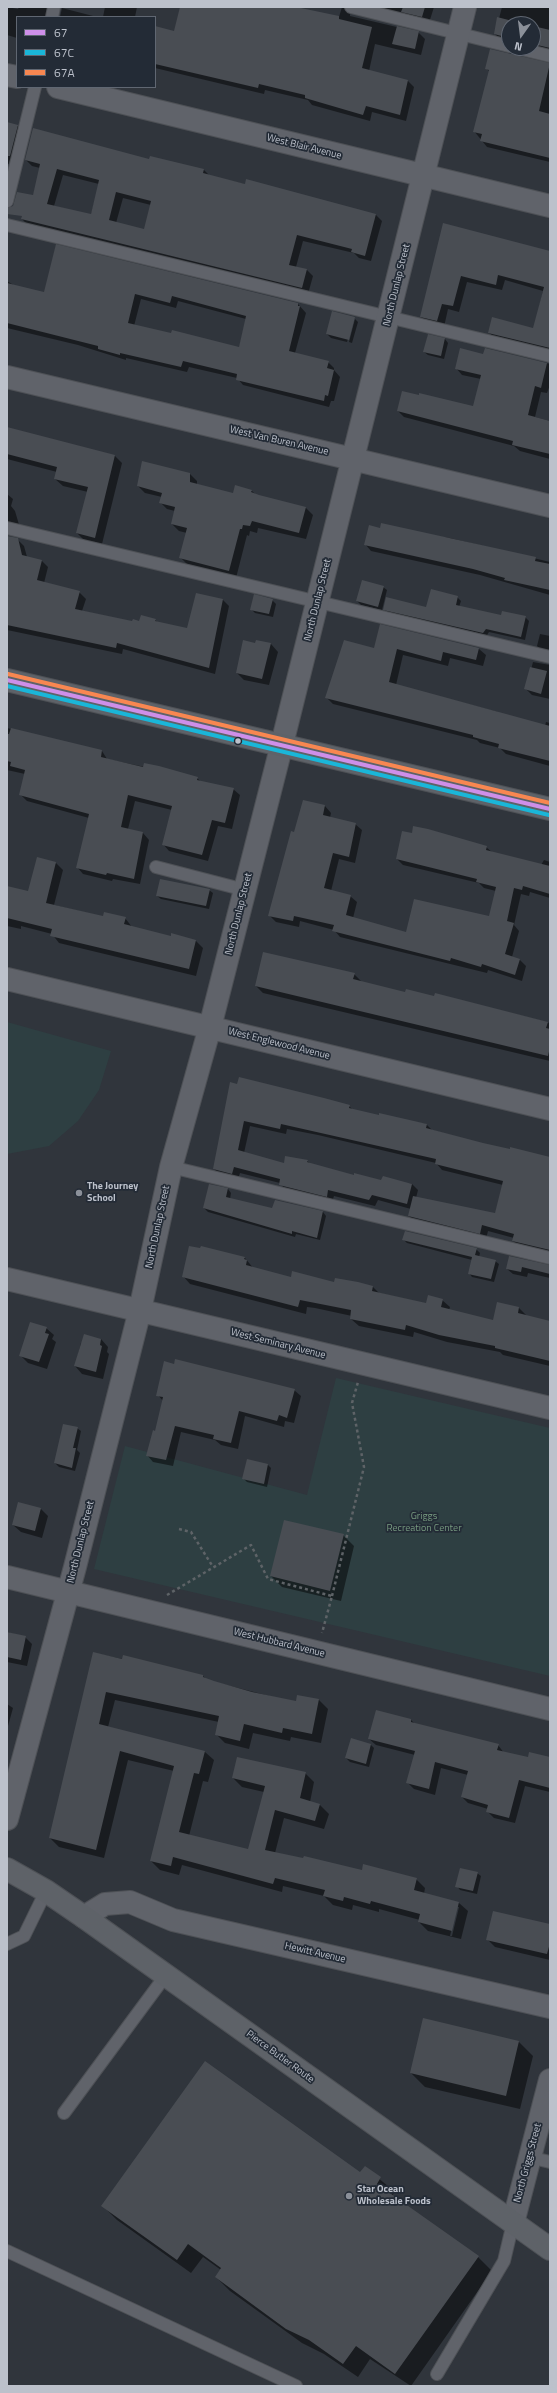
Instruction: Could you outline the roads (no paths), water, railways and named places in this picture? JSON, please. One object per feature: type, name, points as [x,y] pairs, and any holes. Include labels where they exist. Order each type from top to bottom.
[{"type":"main road","points":[[7,680],[550,808]]},
{"type":"main road","name":"Pierce Butler Route","points":[[7,1869],[46,1891],[84,1917],[550,2250]]},
{"type":"street","name":"North Dunlap Street","points":[[7,1819],[68,1591],[140,1310],[171,1167],[210,1027],[245,890],[389,317],[465,7]]},
{"type":"street","name":"West Blair Avenue","points":[[62,88],[550,206]]},
{"type":"street","name":"West Van Buren Avenue","points":[[7,377],[550,506]]},
{"type":"street","name":"West Englewood Avenue","points":[[7,979],[550,1109]]},
{"type":"street","name":"West Seminary Avenue","points":[[7,1279],[550,1408]]},
{"type":"street","name":"West Hubbard Avenue","points":[[7,1577],[550,1709]]},
{"type":"street","name":"Hewitt Avenue","points":[[84,1917],[105,1904],[130,1902],[173,1920],[550,2007]]},
{"type":"street","name":"North Griggs Street","points":[[513,2223],[540,2159],[550,2080]]},
{"type":"lane","points":[[351,7],[501,44]]},
{"type":"lane","points":[[7,201],[35,88]]},
{"type":"lane","points":[[7,225],[550,356]]},
{"type":"lane","points":[[7,528],[550,657]]},
{"type":"lane","points":[[156,867],[245,890]]},
{"type":"lane","points":[[171,1167],[550,1258]]},
{"type":"lane","points":[[7,1944],[24,1936],[46,1891]]},
{"type":"lane","points":[[64,2113],[166,1975]]},
{"type":"lane","points":[[437,2374],[504,2261],[513,2223]]},
{"type":"lane","points":[[7,2251],[296,2386]]},
{"type":"place","name":"The Journey School","points":[[79,1193]]},
{"type":"place","name":"Star Ocean Wholesale Foods","points":[[349,2196]]},
{"type":"park label","name":"Griggs Recreation Center","points":[[424,1522]]}]
